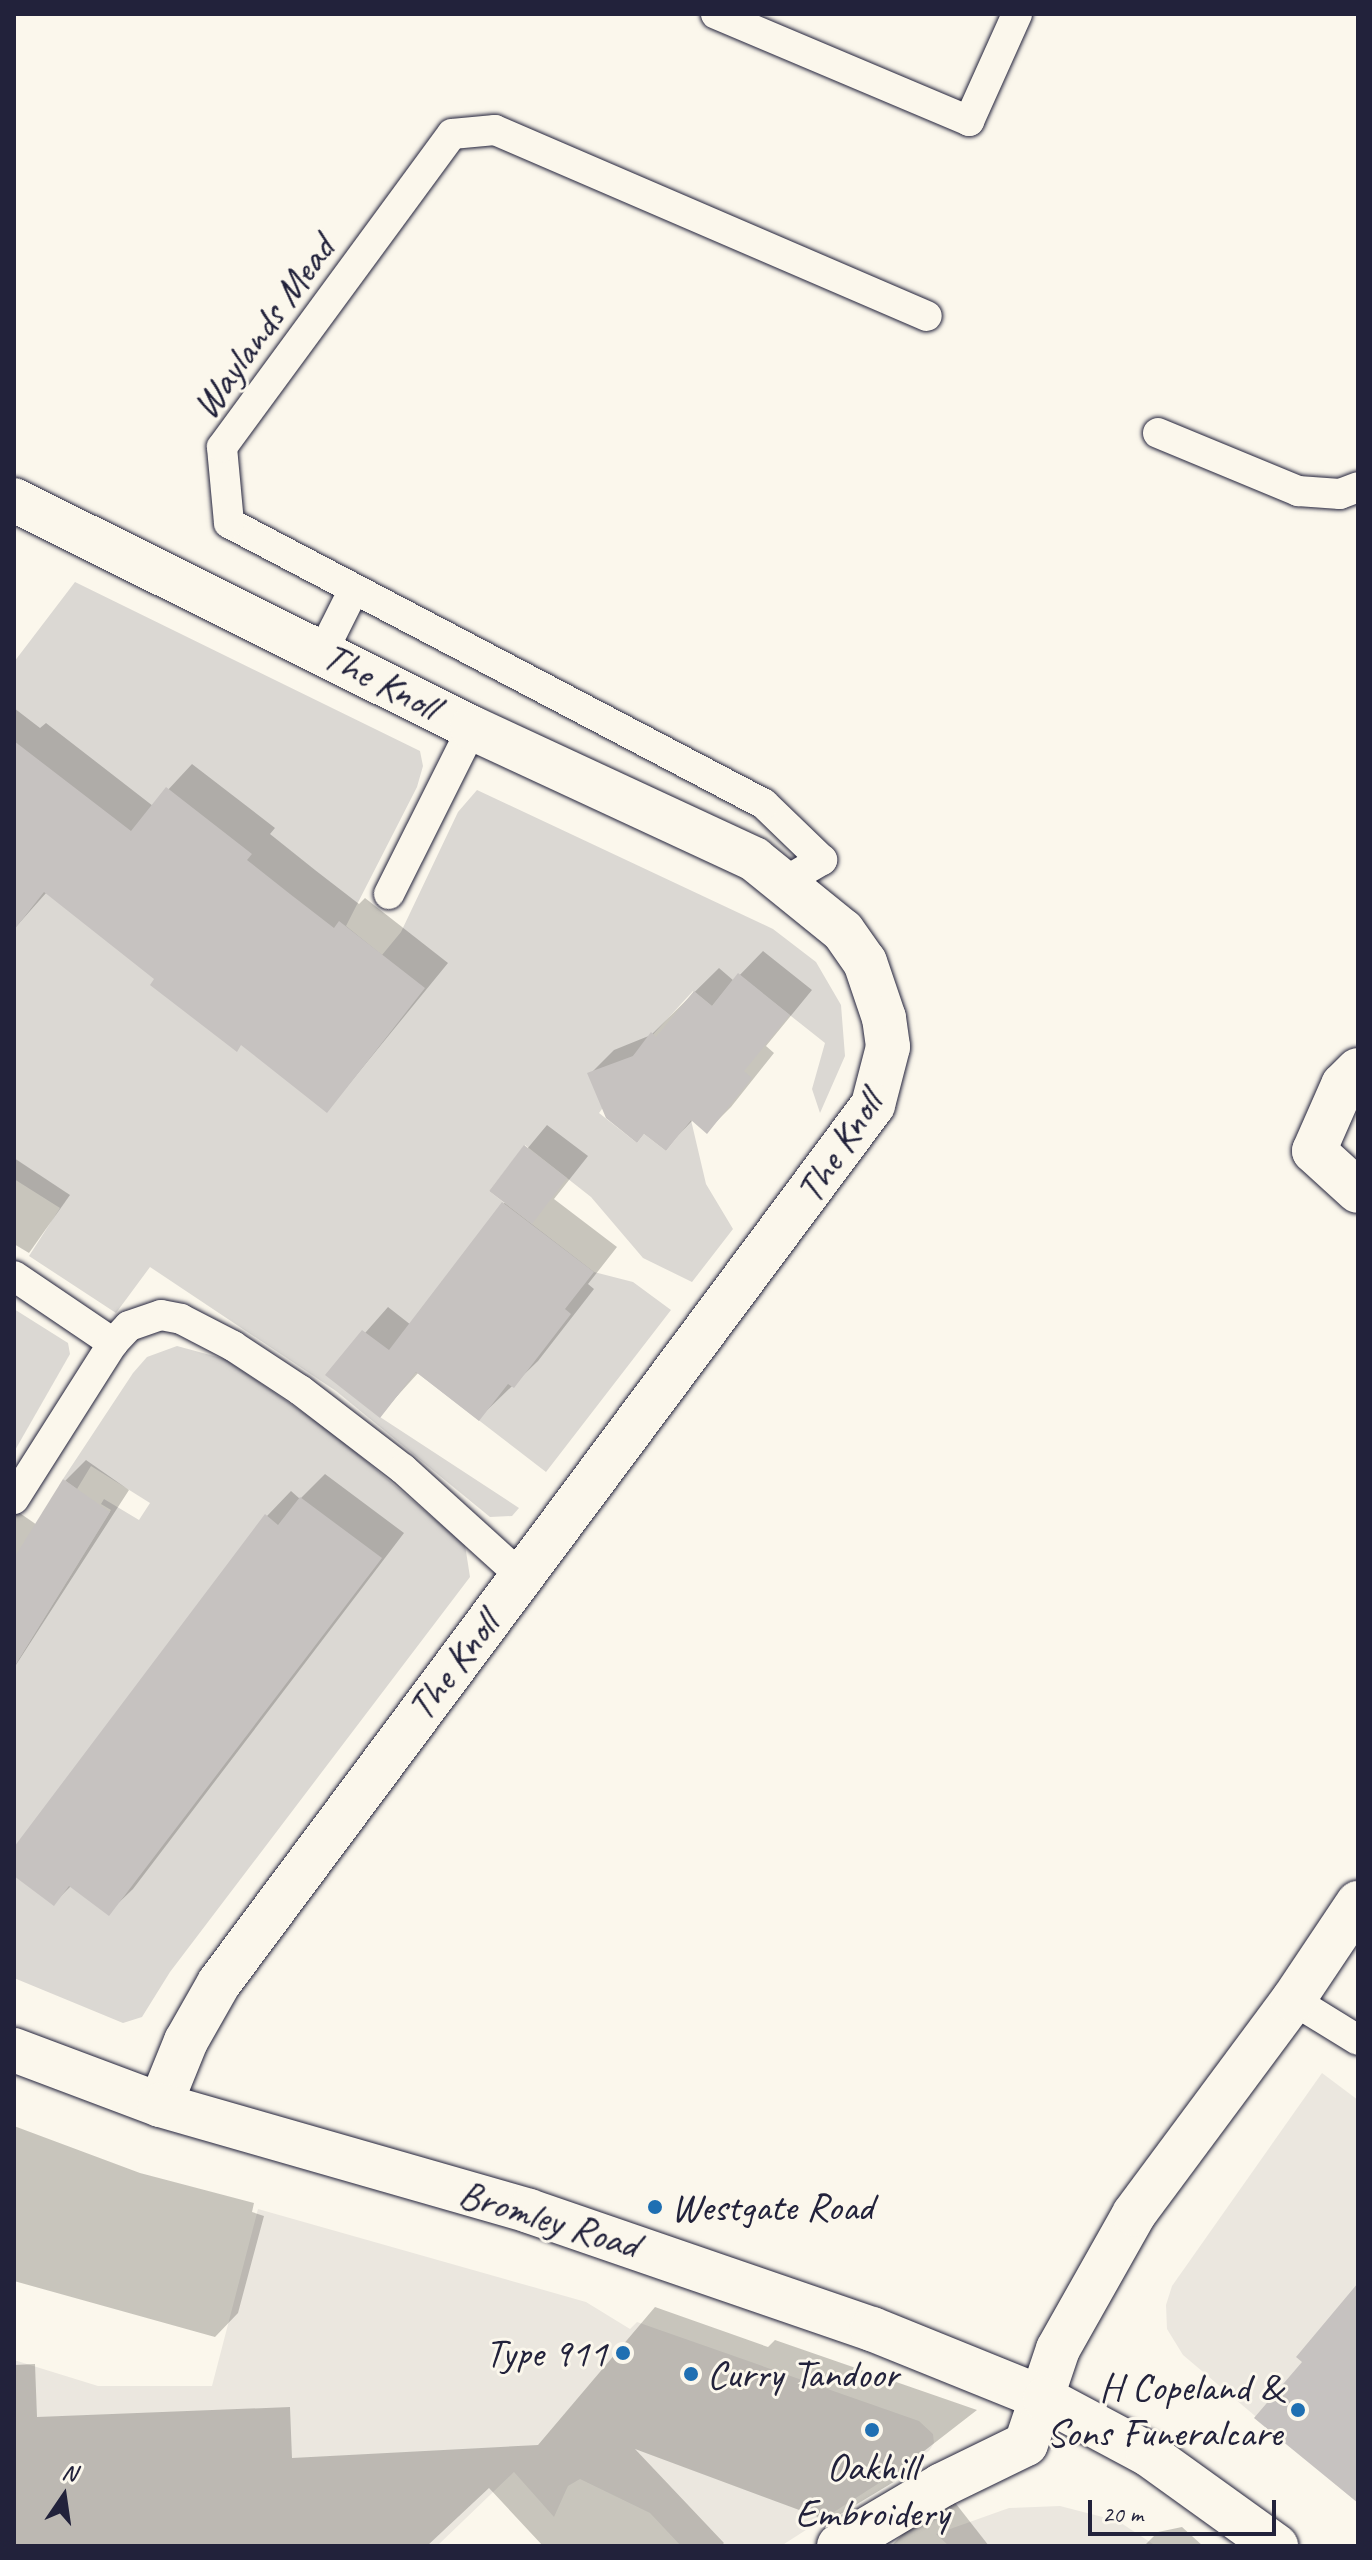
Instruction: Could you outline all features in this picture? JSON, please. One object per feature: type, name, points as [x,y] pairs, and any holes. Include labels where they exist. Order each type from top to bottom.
[{"type":"street","name":"The Knoll","points":[[14,500],[323,651],[472,728],[754,859],[786,881],[843,931],[865,962],[884,1018],[885,1077],[873,1105],[785,1229],[520,1575],[219,1983],[186,2041],[160,2105]]},
{"type":"street","points":[[1358,1070],[1343,1085],[1314,1151],[1358,1191]]},
{"type":"street","points":[[839,2546],[942,2485],[1026,2444],[1045,2399],[1058,2349],[1134,2214],[1293,2000],[1358,1903]]},
{"type":"street","name":"Bromley Road","points":[[14,2050],[160,2105],[529,2211],[872,2329],[1045,2399],[1148,2454],[1276,2546]]},
{"type":"lane","points":[[716,14],[969,121],[1017,14]]},
{"type":"lane","name":"Waylands Mead","points":[[786,881],[822,860],[764,804],[229,523],[222,447],[452,134],[495,130],[927,316]]},
{"type":"lane","points":[[1158,433],[1298,491],[1340,494],[1358,487]]},
{"type":"lane","points":[[323,651],[354,589]]},
{"type":"lane","points":[[389,894],[472,728]]},
{"type":"lane","points":[[14,1276],[113,1343]]},
{"type":"lane","points":[[14,1499],[113,1343],[129,1326],[161,1315],[181,1319],[233,1346],[403,1469],[520,1575]]},
{"type":"lane","points":[[1293,2000],[1358,2040]]},
{"type":"shaded area","points":[[75,582],[420,751],[423,766],[417,787],[346,926],[382,955],[401,932],[458,812],[477,790],[773,929],[816,962],[841,1005],[845,1056],[820,1113],[812,1089],[825,1043],[738,974],[712,1006],[693,991],[624,1066],[602,1068],[605,1105],[599,1113],[637,1143],[644,1134],[666,1151],[691,1120],[706,1184],[733,1229],[692,1282],[643,1258],[591,1197],[525,1145],[489,1191],[594,1272],[633,1282],[671,1310],[546,1472],[416,1372],[380,1417],[519,1508],[512,1516],[490,1517],[336,1391],[150,1267],[116,1313],[29,1256],[60,1208],[14,1179],[14,662]]},
{"type":"shaded area","points":[[14,1309],[68,1343],[70,1354],[14,1452]]},
{"type":"shaded area","points":[[177,1346],[225,1359],[333,1433],[465,1545],[470,1577],[170,1972],[142,2017],[123,2023],[14,1978],[14,1667],[111,1510],[101,1504],[104,1499],[139,1520],[150,1503],[91,1466],[77,1489],[63,1479],[133,1373],[147,1357]]},
{"type":"shaded area","points":[[1322,2073],[1358,2100],[1358,2503],[1183,2355],[1167,2329],[1166,2305],[1172,2286]]},
{"type":"shaded area","points":[[258,2209],[586,2302],[630,2329],[637,2322],[919,2421],[933,2434],[934,2443],[929,2451],[781,2546],[681,2546],[650,2513],[580,2479],[568,2486],[554,2517],[514,2472],[437,2546],[14,2546],[14,2360],[98,2386],[212,2386]]},
{"type":"shaded area","points":[[1060,2506],[1118,2521],[1156,2546],[949,2546],[936,2534],[1009,2508]]},
{"type":"building","points":[[14,741],[131,831],[166,787],[252,854],[247,860],[290,894],[334,928],[339,921],[425,988],[327,1113],[241,1045],[237,1052],[150,985],[154,979],[44,892],[14,930]]},
{"type":"building","points":[[738,973],[790,1015],[744,1071],[752,1078],[707,1134],[691,1120],[666,1151],[644,1134],[637,1143],[606,1118],[587,1073],[633,1056],[651,1032],[656,1037],[694,991],[712,1006]]},
{"type":"building","points":[[524,1145],[567,1178],[532,1224],[489,1191]]},
{"type":"building","points":[[502,1202],[594,1272],[565,1309],[571,1314],[514,1388],[508,1384],[479,1421],[416,1372],[380,1418],[325,1375],[362,1330],[389,1350]]},
{"type":"building","points":[[63,1479],[110,1512],[14,1667],[14,1558]]},
{"type":"building","points":[[300,1497],[382,1558],[109,1916],[69,1886],[54,1906],[14,1876],[14,1847],[265,1514],[278,1525]]},
{"type":"building","points":[[1358,2283],[1358,2503],[1254,2418],[1302,2362],[1296,2357]]},
{"type":"place","name":"Westgate Road","points":[[655,2207]]},
{"type":"place","name":"Type 911","points":[[623,2353]]},
{"type":"place","name":"Curry Tandoor","points":[[691,2374]]},
{"type":"place","name":"H Copeland & Sons Funeralcare","points":[[1298,2410]]},
{"type":"place","name":"Oakhill Embroidery","points":[[872,2430]]}]
